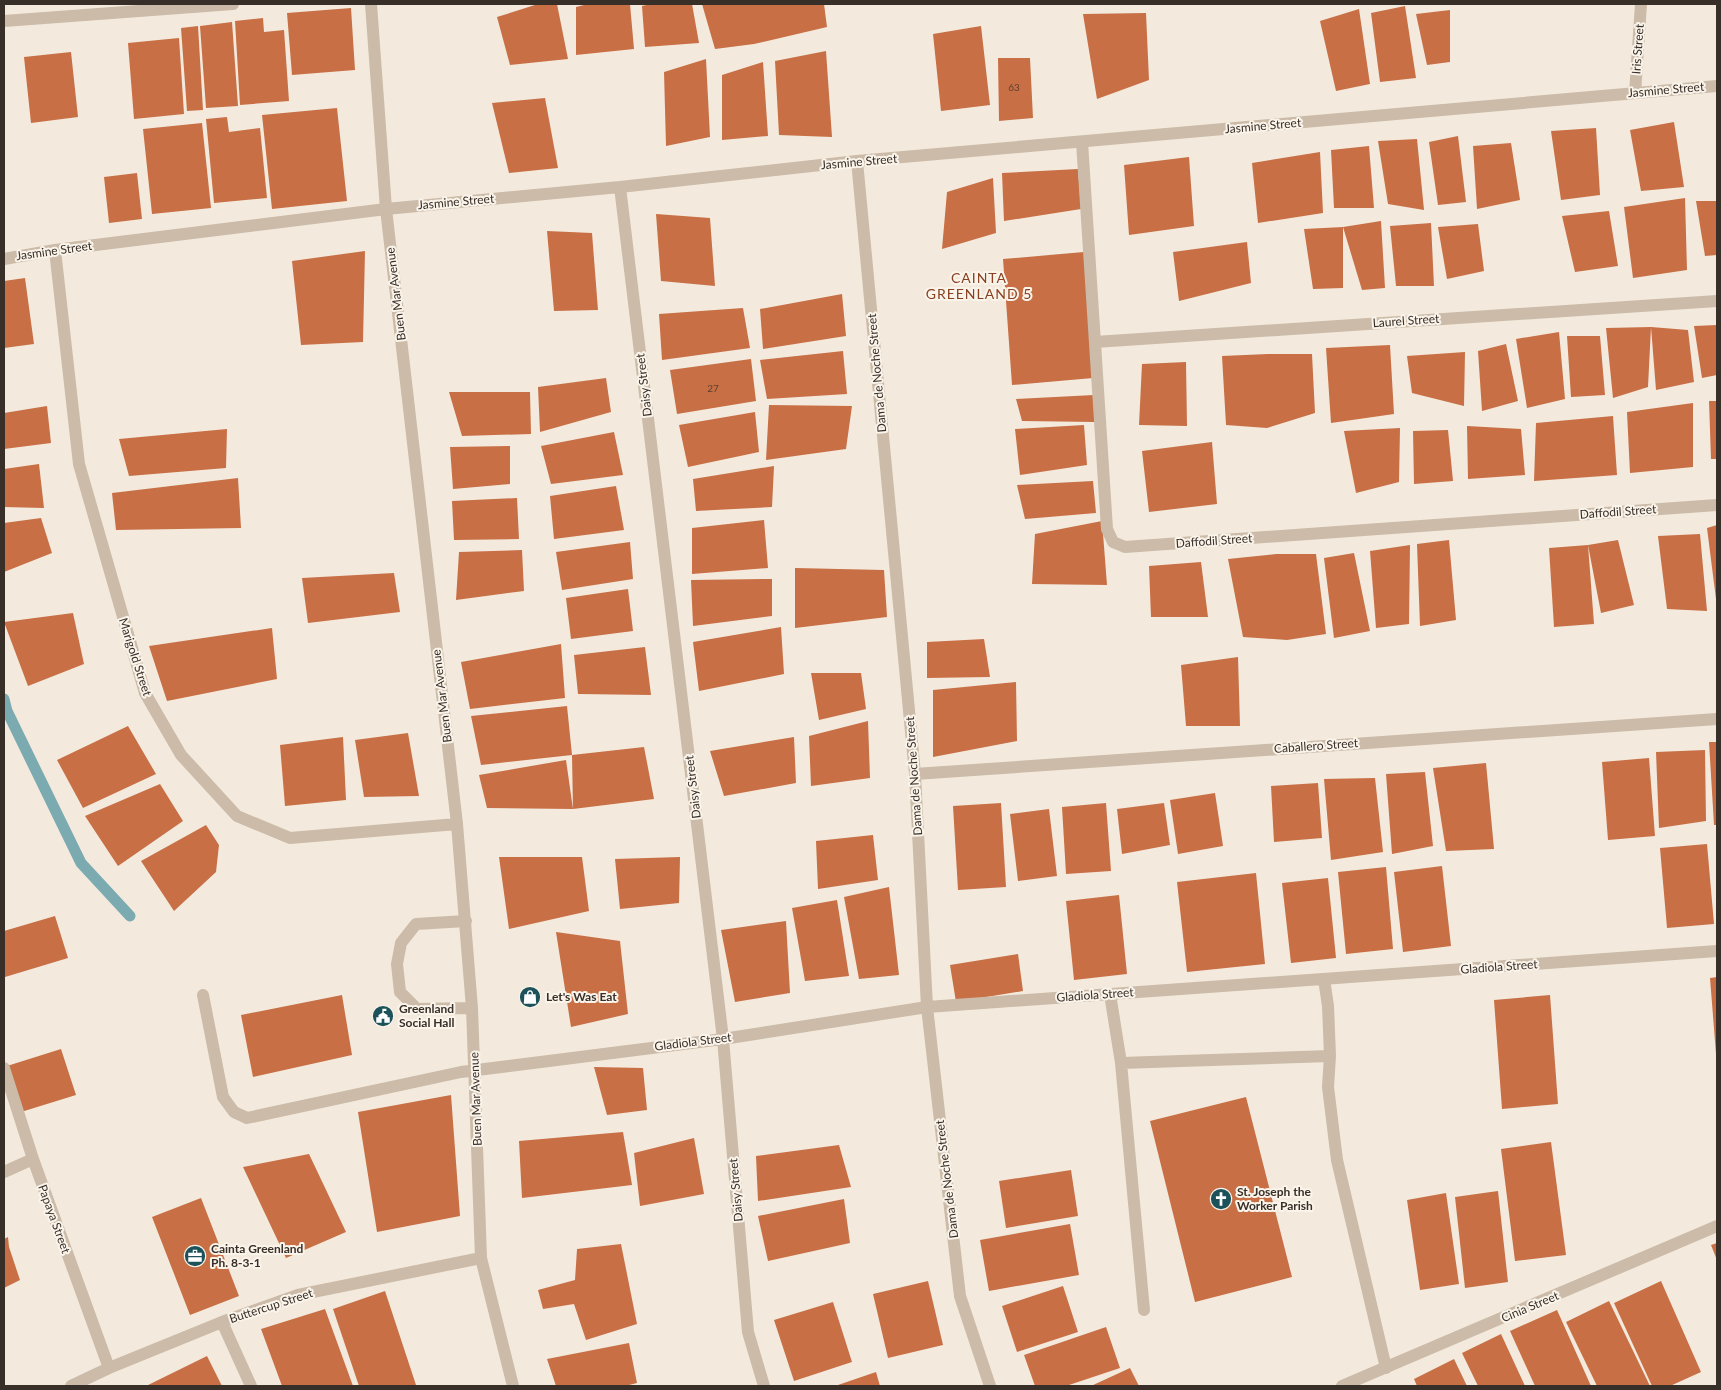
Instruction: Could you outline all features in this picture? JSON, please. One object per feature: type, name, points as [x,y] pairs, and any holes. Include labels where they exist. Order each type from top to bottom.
[{"type":"street","points":[[4,21],[233,4]]},
{"type":"street","name":"Buen Mar Avenue","points":[[371,4],[386,209],[457,824],[466,921],[475,1070],[481,1258],[513,1386]]},
{"type":"street","name":"Iris Street","points":[[1635,93],[1641,4]]},
{"type":"street","name":"Jasmine Street","points":[[4,259],[55,250],[386,209],[857,162],[1717,86]]},
{"type":"street","name":"Daffodil Street","points":[[1082,142],[1107,529],[1113,542],[1125,547],[1717,505]]},
{"type":"street","name":"Dama de Noche Street","points":[[857,162],[915,774],[927,1007],[960,1296],[990,1386]]},
{"type":"street","name":"Daisy Street","points":[[620,187],[723,1039],[748,1332],[764,1386]]},
{"type":"street","name":"Marigold Street","points":[[55,250],[78,464],[145,694],[181,755],[237,816],[290,838],[457,824]]},
{"type":"street","name":"Laurel Street","points":[[1096,342],[1717,300]]},
{"type":"street","name":"Caballero Street","points":[[915,774],[1717,719]]},
{"type":"street","points":[[466,921],[416,924],[401,943],[397,964],[400,992],[417,1009],[472,1008]]},
{"type":"street","name":"Gladiola Street","points":[[203,994],[223,1097],[234,1112],[247,1118],[475,1070],[723,1039],[927,1007],[1717,951]]},
{"type":"street","points":[[1324,979],[1328,1006],[1330,1056],[1328,1088],[1337,1160],[1386,1368]]},
{"type":"street","points":[[1110,994],[1121,1063],[1144,1310]]},
{"type":"street","points":[[1121,1063],[1330,1056]]},
{"type":"street","name":"Papaya Street","points":[[4,1068],[33,1159],[109,1368]]},
{"type":"street","points":[[4,1172],[33,1159]]},
{"type":"street","name":"Cinia Street","points":[[1342,1386],[1717,1226]]},
{"type":"street","name":"Buttercup Street","points":[[71,1386],[109,1368],[222,1322],[298,1295],[481,1258]]},
{"type":"street","points":[[222,1322],[252,1386]]},
{"type":"building","points":[[538,4],[557,4],[568,59],[510,65],[497,17]]},
{"type":"building","points":[[588,4],[630,4],[634,49],[576,55],[576,7]]},
{"type":"building","points":[[651,4],[692,4],[699,43],[645,47],[642,6]]},
{"type":"building","points":[[702,4],[824,4],[827,27],[754,44],[715,49]]},
{"type":"building","points":[[1405,6],[1416,78],[1380,82],[1371,13]]},
{"type":"building","points":[[351,8],[355,70],[292,75],[287,13]]},
{"type":"building","points":[[1359,9],[1370,84],[1336,91],[1320,21]]},
{"type":"building","points":[[1450,10],[1450,62],[1427,65],[1416,14]]},
{"type":"building","points":[[1146,13],[1149,80],[1097,99],[1083,14]]},
{"type":"building","points":[[263,18],[264,32],[284,30],[289,101],[240,105],[235,21]]},
{"type":"building","points":[[232,22],[238,106],[206,108],[200,26]]},
{"type":"building","points":[[198,26],[203,110],[187,111],[181,28]]},
{"type":"building","points":[[981,26],[990,105],[941,111],[933,34]]},
{"type":"building","points":[[179,38],[184,114],[134,119],[128,43]]},
{"type":"building","points":[[826,51],[832,137],[779,135],[775,61]]},
{"type":"building","points":[[71,52],[78,117],[31,123],[24,57]]},
{"type":"building","points":[[998,58],[1030,58],[1033,118],[999,121]]},
{"type":"building","points":[[706,59],[710,137],[666,146],[664,72]]},
{"type":"building","points":[[763,62],[768,136],[722,140],[722,75]]},
{"type":"building","points":[[545,98],[558,168],[509,173],[492,103]]},
{"type":"building","points":[[337,108],[347,201],[272,209],[262,115]]},
{"type":"building","points":[[227,117],[229,132],[260,128],[267,198],[214,203],[206,119]]},
{"type":"building","points":[[1674,122],[1684,187],[1641,191],[1630,130]]},
{"type":"building","points":[[202,123],[211,208],[152,214],[143,129]]},
{"type":"building","points":[[1596,128],[1600,195],[1561,200],[1551,131]]},
{"type":"building","points":[[1458,136],[1466,202],[1438,205],[1429,142]]},
{"type":"building","points":[[1417,139],[1424,210],[1388,204],[1378,141]]},
{"type":"building","points":[[1511,143],[1520,200],[1477,209],[1473,146]]},
{"type":"building","points":[[1369,146],[1374,208],[1334,208],[1331,150]]},
{"type":"building","points":[[1320,152],[1323,213],[1258,223],[1252,163]]},
{"type":"building","points":[[1189,157],[1194,226],[1129,235],[1124,165]]},
{"type":"building","points":[[1078,169],[1081,209],[1004,221],[1002,173]]},
{"type":"building","points":[[137,173],[142,219],[109,223],[104,177]]},
{"type":"building","points":[[993,178],[996,233],[942,249],[947,192]]},
{"type":"building","points":[[1685,198],[1687,270],[1633,278],[1624,207]]},
{"type":"building","points":[[1696,201],[1717,201],[1717,255],[1705,256]]},
{"type":"building","points":[[1609,211],[1618,266],[1575,272],[1562,216]]},
{"type":"building","points":[[656,214],[710,218],[715,286],[661,281]]},
{"type":"building","points":[[1381,221],[1385,288],[1362,290],[1343,227]]},
{"type":"building","points":[[1431,223],[1434,286],[1396,286],[1390,226]]},
{"type":"building","points":[[1478,224],[1484,271],[1447,279],[1438,227]]},
{"type":"building","points":[[1343,227],[1343,288],[1313,289],[1304,229]]},
{"type":"building","points":[[547,231],[592,233],[598,310],[554,311]]},
{"type":"building","points":[[1247,242],[1251,283],[1179,301],[1173,252]]},
{"type":"building","points":[[365,251],[363,342],[301,345],[292,261]]},
{"type":"building","points":[[1084,252],[1093,378],[1012,385],[1003,259]]},
{"type":"building","points":[[25,278],[34,344],[4,348],[4,281]]},
{"type":"building","points":[[842,294],[846,336],[763,349],[760,309]]},
{"type":"building","points":[[743,308],[750,348],[662,360],[659,314]]},
{"type":"building","points":[[1717,325],[1717,375],[1702,378],[1694,326]]},
{"type":"building","points":[[1651,327],[1688,330],[1694,382],[1656,390]]},
{"type":"building","points":[[1651,327],[1648,387],[1613,398],[1606,328]]},
{"type":"building","points":[[1559,332],[1565,399],[1527,408],[1516,339]]},
{"type":"building","points":[[1567,336],[1600,336],[1605,395],[1571,397]]},
{"type":"building","points":[[1506,344],[1518,401],[1482,411],[1478,351]]},
{"type":"building","points":[[1390,345],[1394,414],[1331,423],[1326,348]]},
{"type":"building","points":[[843,351],[847,394],[767,399],[760,360]]},
{"type":"building","points":[[1465,352],[1464,406],[1412,393],[1407,356]]},
{"type":"building","points":[[1312,354],[1315,413],[1267,428],[1226,425],[1222,356]]},
{"type":"building","points":[[751,359],[756,401],[677,414],[670,370]]},
{"type":"building","points":[[1186,362],[1187,426],[1139,425],[1142,364]]},
{"type":"building","points":[[606,378],[611,412],[540,432],[538,387]]},
{"type":"building","points":[[449,392],[530,392],[531,434],[462,436]]},
{"type":"building","points":[[1094,395],[1095,422],[1022,421],[1016,399]]},
{"type":"building","points":[[1709,401],[1717,401],[1717,459],[1711,459]]},
{"type":"building","points":[[1693,403],[1693,467],[1630,473],[1627,412]]},
{"type":"building","points":[[769,405],[852,406],[846,449],[766,460]]},
{"type":"building","points":[[47,406],[51,443],[4,449],[4,413]]},
{"type":"building","points":[[755,412],[759,452],[688,467],[679,425]]},
{"type":"building","points":[[1613,416],[1617,475],[1534,481],[1536,423]]},
{"type":"building","points":[[1084,425],[1087,465],[1020,475],[1015,429]]},
{"type":"building","points":[[1467,426],[1521,429],[1525,475],[1468,479]]},
{"type":"building","points":[[1400,428],[1399,482],[1356,493],[1344,431]]},
{"type":"building","points":[[227,429],[226,468],[129,476],[119,439]]},
{"type":"building","points":[[1448,430],[1453,481],[1414,484],[1413,431]]},
{"type":"building","points":[[614,432],[623,475],[551,484],[541,446]]},
{"type":"building","points":[[1212,442],[1217,504],[1149,512],[1142,451]]},
{"type":"building","points":[[510,446],[510,484],[453,489],[450,447]]},
{"type":"building","points":[[39,464],[44,508],[4,507],[4,469]]},
{"type":"building","points":[[774,466],[772,507],[696,511],[693,479]]},
{"type":"building","points":[[238,478],[241,528],[116,530],[112,493]]},
{"type":"building","points":[[1093,481],[1096,513],[1025,519],[1017,485]]},
{"type":"building","points":[[616,486],[624,530],[554,539],[550,496]]},
{"type":"building","points":[[517,498],[519,539],[454,540],[452,501]]},
{"type":"building","points":[[41,518],[52,553],[4,572],[4,523]]},
{"type":"building","points":[[764,520],[768,568],[692,574],[692,528]]},
{"type":"building","points":[[1102,521],[1107,585],[1032,584],[1035,534]]},
{"type":"building","points":[[1717,525],[1717,599],[1716,599],[1707,528]]},
{"type":"building","points":[[1700,534],[1707,611],[1667,609],[1658,536]]},
{"type":"building","points":[[1449,540],[1456,620],[1420,626],[1417,544]]},
{"type":"building","points":[[1618,540],[1634,605],[1601,613],[1588,545]]},
{"type":"building","points":[[630,542],[633,579],[562,590],[556,552]]},
{"type":"building","points":[[1410,545],[1409,624],[1376,628],[1370,551]]},
{"type":"building","points":[[1588,545],[1594,624],[1554,627],[1549,548]]},
{"type":"building","points":[[522,550],[524,591],[456,600],[459,552]]},
{"type":"building","points":[[1354,553],[1370,631],[1334,638],[1324,558]]},
{"type":"building","points":[[1276,554],[1316,554],[1326,634],[1287,640],[1243,637],[1228,559]]},
{"type":"building","points":[[1201,562],[1208,617],[1151,617],[1149,566]]},
{"type":"building","points":[[795,568],[884,570],[887,617],[795,628]]},
{"type":"building","points":[[394,573],[400,612],[308,623],[302,578]]},
{"type":"building","points":[[772,579],[772,616],[693,626],[691,580]]},
{"type":"building","points":[[628,589],[633,631],[571,639],[566,598]]},
{"type":"building","points":[[73,613],[84,664],[28,686],[4,622]]},
{"type":"building","points":[[781,627],[784,674],[699,691],[693,642]]},
{"type":"building","points":[[272,628],[277,679],[167,701],[149,646]]},
{"type":"building","points":[[984,639],[990,677],[927,678],[927,642]]},
{"type":"building","points":[[561,644],[565,698],[470,709],[461,662]]},
{"type":"building","points":[[645,647],[651,695],[578,694],[574,655]]},
{"type":"building","points":[[1238,657],[1240,726],[1186,726],[1181,665]]},
{"type":"building","points":[[811,673],[861,673],[866,709],[819,720]]},
{"type":"building","points":[[1016,682],[1017,741],[933,757],[933,690]]},
{"type":"building","points":[[567,706],[572,755],[481,765],[471,716]]},
{"type":"building","points":[[868,721],[870,778],[811,786],[809,736]]},
{"type":"building","points":[[128,726],[156,774],[83,808],[57,760]]},
{"type":"building","points":[[408,733],[419,796],[364,797],[355,740]]},
{"type":"building","points":[[343,737],[346,800],[285,806],[280,745]]},
{"type":"building","points":[[794,737],[796,783],[724,796],[710,751]]},
{"type":"building","points":[[1709,742],[1717,742],[1717,825],[1714,825]]},
{"type":"building","points":[[644,747],[654,799],[573,809],[572,755]]},
{"type":"building","points":[[1705,750],[1706,821],[1659,828],[1656,752]]},
{"type":"building","points":[[1649,758],[1655,836],[1608,840],[1602,762]]},
{"type":"building","points":[[566,760],[573,809],[487,808],[479,775]]},
{"type":"building","points":[[1486,763],[1494,849],[1446,851],[1433,768]]},
{"type":"building","points":[[1425,772],[1433,846],[1392,854],[1386,774]]},
{"type":"building","points":[[1375,778],[1383,852],[1331,860],[1324,779]]},
{"type":"building","points":[[1318,783],[1322,838],[1274,842],[1271,786]]},
{"type":"building","points":[[160,784],[183,821],[118,866],[85,816]]},
{"type":"building","points":[[1215,793],[1223,846],[1178,854],[1170,800]]},
{"type":"building","points":[[1001,803],[1006,887],[958,890],[953,806]]},
{"type":"building","points":[[1106,803],[1111,871],[1066,874],[1062,807]]},
{"type":"building","points":[[1164,803],[1170,845],[1122,854],[1117,809]]},
{"type":"building","points":[[1049,809],[1057,876],[1018,881],[1010,814]]},
{"type":"building","points":[[206,825],[219,845],[216,872],[174,911],[141,861]]},
{"type":"building","points":[[873,835],[878,880],[818,889],[816,841]]},
{"type":"building","points":[[1707,844],[1714,924],[1667,928],[1660,848]]},
{"type":"building","points":[[499,857],[582,857],[589,911],[509,929]]},
{"type":"building","points":[[680,857],[679,903],[620,909],[615,859]]},
{"type":"building","points":[[1442,866],[1451,946],[1403,952],[1394,872]]},
{"type":"building","points":[[1386,867],[1393,949],[1346,954],[1338,872]]},
{"type":"building","points":[[1256,873],[1265,964],[1187,972],[1177,882]]},
{"type":"building","points":[[1328,878],[1336,958],[1291,963],[1282,883]]},
{"type":"building","points":[[889,887],[899,975],[859,979],[844,897]]},
{"type":"building","points":[[1119,895],[1127,974],[1074,980],[1066,901]]},
{"type":"building","points":[[837,900],[849,976],[805,981],[792,908]]},
{"type":"building","points":[[55,916],[68,958],[5,977],[4,931]]},
{"type":"building","points":[[786,921],[790,993],[735,1002],[721,930]]},
{"type":"building","points":[[556,932],[620,941],[628,1014],[571,1027]]},
{"type":"building","points":[[1018,954],[1023,991],[956,1002],[950,965]]},
{"type":"building","points":[[1717,977],[1717,1054],[1716,1054],[1710,978]]},
{"type":"building","points":[[342,995],[352,1055],[253,1077],[241,1015]]},
{"type":"building","points":[[1550,995],[1558,1104],[1502,1109],[1494,1000]]},
{"type":"building","points":[[61,1049],[76,1095],[21,1112],[7,1066]]},
{"type":"building","points":[[594,1067],[643,1068],[647,1110],[607,1115]]},
{"type":"building","points":[[451,1095],[460,1216],[377,1232],[358,1112]]},
{"type":"building","name":"St. Joseph the Worker Parish","points":[[1246,1097],[1292,1277],[1195,1302],[1150,1121]]},
{"type":"building","points":[[623,1132],[632,1185],[522,1198],[519,1141]]},
{"type":"building","points":[[694,1138],[704,1194],[640,1206],[634,1153]]},
{"type":"building","points":[[1551,1142],[1566,1255],[1515,1261],[1501,1149]]},
{"type":"building","points":[[839,1145],[851,1187],[758,1201],[756,1156]]},
{"type":"building","points":[[309,1154],[346,1232],[286,1258],[243,1167]]},
{"type":"building","points":[[1071,1170],[1078,1216],[1006,1228],[999,1181]]},
{"type":"building","points":[[1498,1191],[1508,1282],[1465,1288],[1455,1197]]},
{"type":"building","points":[[1446,1193],[1459,1284],[1420,1290],[1407,1200]]},
{"type":"building","name":"Cainta Greenland Ph. 8-3-1","points":[[201,1198],[239,1296],[190,1315],[152,1217]]},
{"type":"building","points":[[844,1199],[850,1243],[768,1261],[758,1216]]},
{"type":"building","points":[[1070,1224],[1079,1275],[989,1291],[980,1240]]},
{"type":"building","points":[[8,1237],[9,1247],[20,1280],[4,1288],[4,1239]]},
{"type":"building","points":[[1717,1243],[1717,1260],[1711,1245]]},
{"type":"building","points":[[621,1244],[637,1324],[586,1340],[574,1304],[543,1309],[538,1290],[575,1280],[577,1249]]},
{"type":"building","points":[[928,1281],[943,1345],[888,1358],[873,1294]]},
{"type":"building","points":[[1661,1281],[1701,1372],[1670,1386],[1652,1386],[1614,1303]]},
{"type":"building","points":[[1063,1286],[1078,1332],[1017,1352],[1002,1306]]},
{"type":"building","points":[[385,1291],[416,1385],[359,1386],[333,1309]]},
{"type":"building","points":[[1609,1301],[1650,1386],[1597,1386],[1566,1322]]},
{"type":"building","points":[[833,1302],[852,1362],[794,1381],[774,1320]]},
{"type":"building","points":[[325,1309],[353,1386],[282,1386],[261,1329]]},
{"type":"building","points":[[1557,1310],[1591,1386],[1535,1386],[1510,1331]]},
{"type":"building","points":[[1106,1327],[1120,1368],[1066,1386],[1035,1386],[1024,1355]]},
{"type":"building","points":[[1501,1334],[1525,1386],[1478,1386],[1462,1353]]},
{"type":"building","points":[[629,1343],[637,1383],[625,1386],[556,1386],[547,1359]]},
{"type":"building","points":[[207,1356],[222,1386],[146,1386]]},
{"type":"building","points":[[1454,1359],[1467,1386],[1417,1386],[1414,1379]]},
{"type":"building","points":[[1130,1368],[1139,1386],[1091,1386]]},
{"type":"building","points":[[876,1372],[880,1386],[835,1386]]},
{"type":"waterway","points":[[4,699],[7,711],[81,863],[130,916]]},
{"type":"place","name":"Let's Was Eat","points":[[530,997]]},
{"type":"place","name":"Greenland Social Hall","points":[[383,1016]]},
{"type":"place","name":"St. Joseph the Worker Parish","points":[[1221,1199]]},
{"type":"place","name":"Cainta Greenland Ph. 8-3-1","points":[[195,1256]]},
{"type":"district","name":"CAINTA GREENLAND 5","points":[[979,286]]}]
